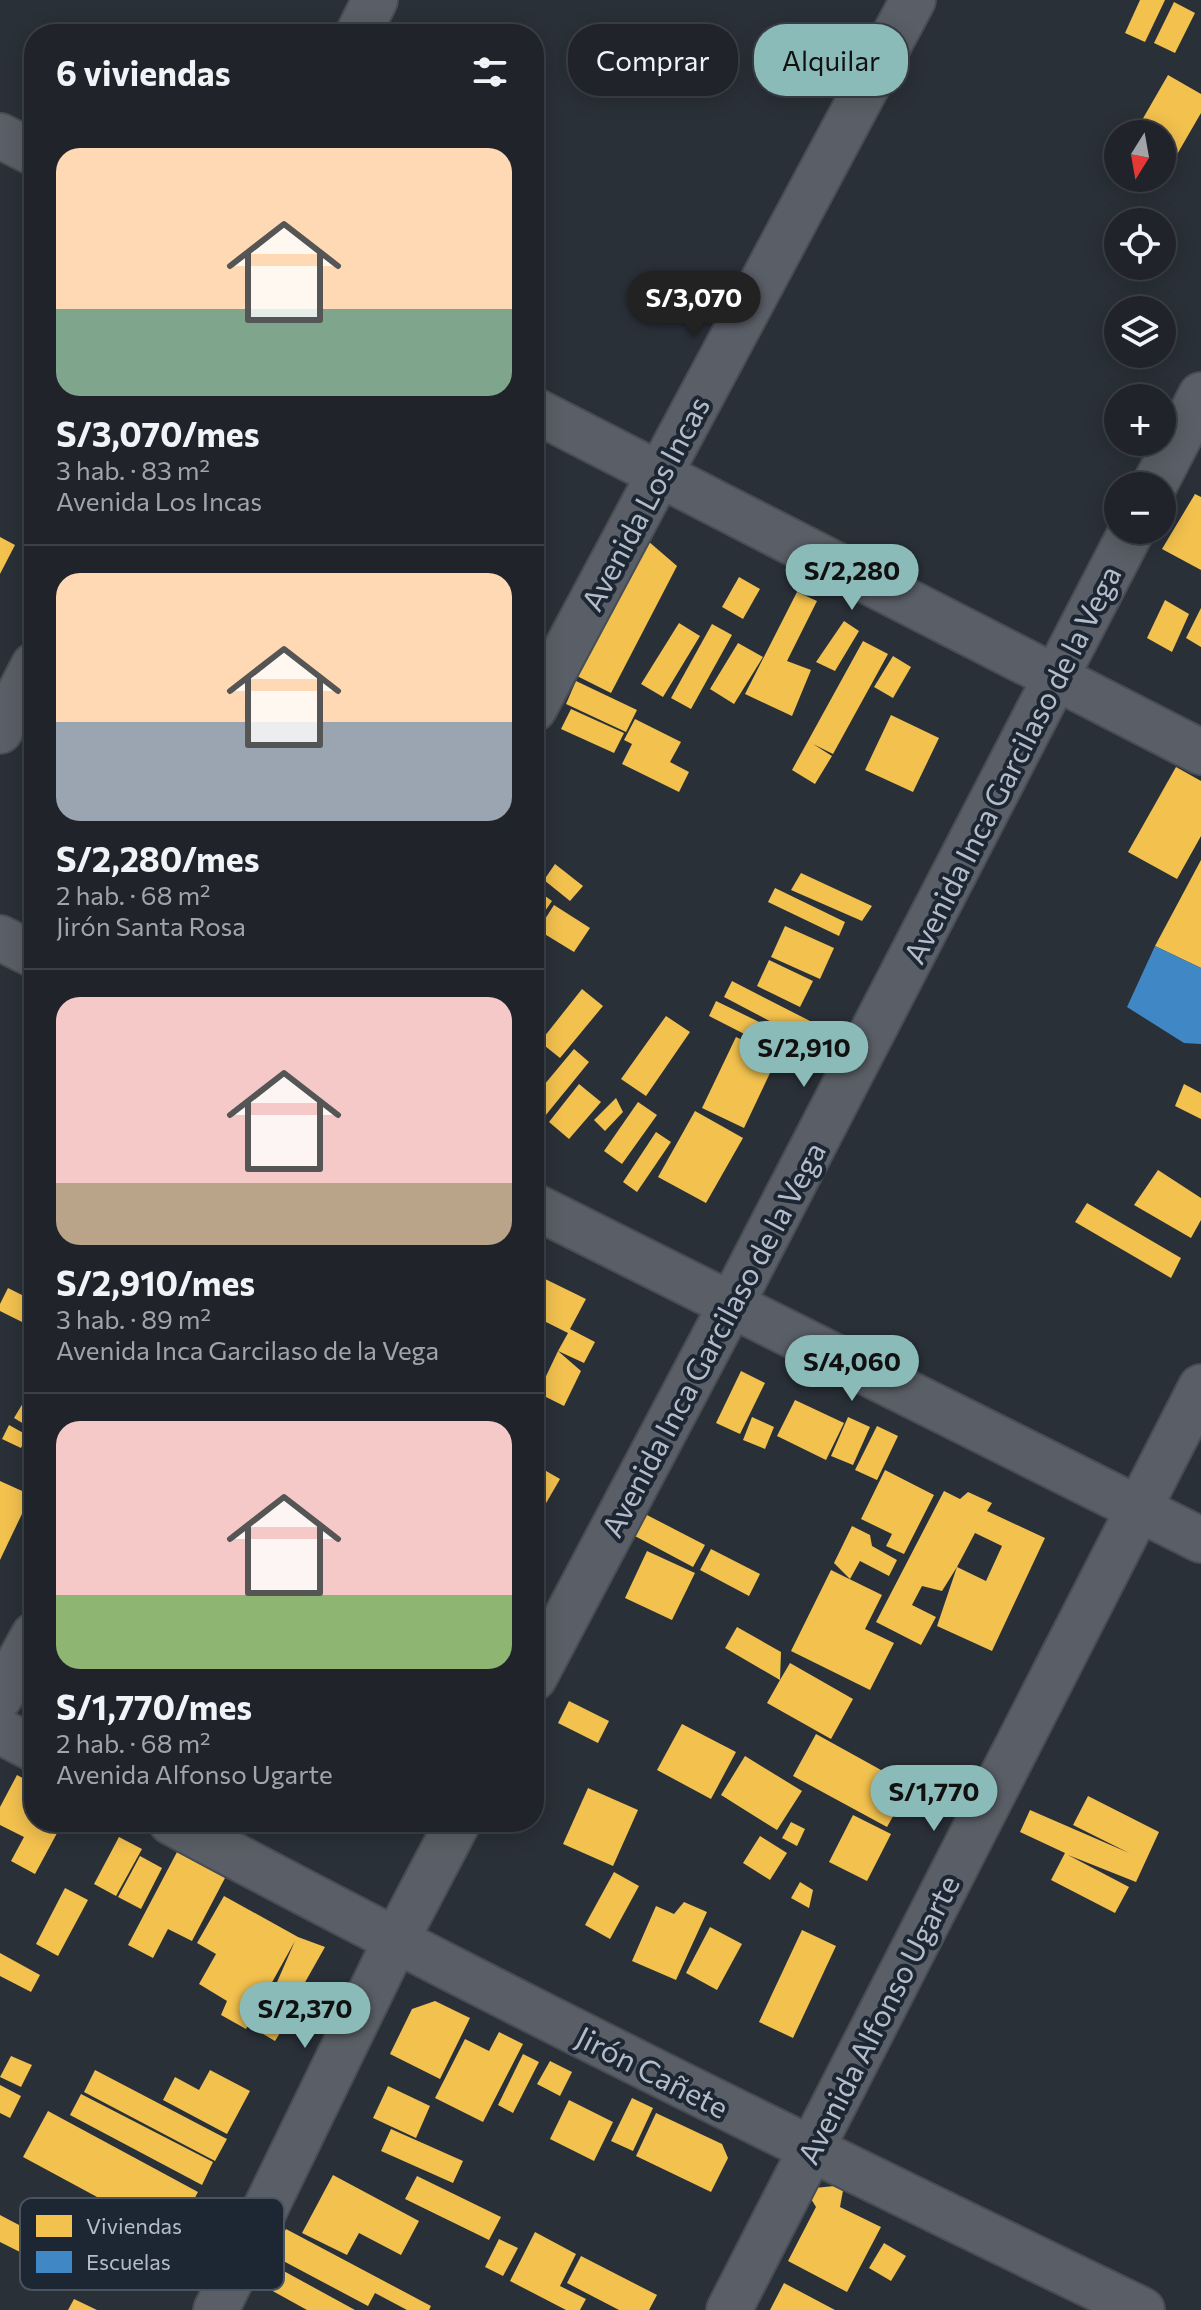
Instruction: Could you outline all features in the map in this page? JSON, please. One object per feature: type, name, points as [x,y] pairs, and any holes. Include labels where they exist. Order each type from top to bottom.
[{"type":"street","points":[[363,24],[375,0]]},
{"type":"street","name":"Avenida Los Incas","points":[[544,690],[913,0]]},
{"type":"street","points":[[0,136],[24,148]]},
{"type":"street","points":[[1161,472],[1201,395]]},
{"type":"street","points":[[544,415],[1201,752]]},
{"type":"street","name":"Avenida Inca Garcilaso de la Vega","points":[[544,1659],[1125,544]]},
{"type":"street","points":[[0,731],[24,684]]},
{"type":"street","points":[[0,938],[24,950]]},
{"type":"street","points":[[544,1211],[1201,1540]]},
{"type":"street","name":"Avenida Alfonso Ugarte","points":[[729,2310],[1201,1387]]},
{"type":"street","points":[[0,1697],[24,1653]]},
{"type":"street","points":[[0,1731],[24,1744]]},
{"type":"street","name":"Jirón Cañete","points":[[190,1832],[395,1942],[811,2150],[1142,2310]]},
{"type":"street","points":[[270,2198],[395,1942],[453,1832]]},
{"type":"street","points":[[216,2310],[226,2290]]},
{"type":"building: Viviendas","points":[[1140,0],[1165,0],[1145,42],[1125,33]]},
{"type":"building: Viviendas","points":[[1174,2],[1195,13],[1175,53],[1154,43]]},
{"type":"building: Viviendas","points":[[1168,75],[1201,94],[1201,113],[1176,156],[1176,120],[1142,120]]},
{"type":"building: Viviendas","points":[[1195,494],[1201,497],[1201,570],[1162,549],[1165,544],[1176,544],[1176,526]]},
{"type":"building: Viviendas","points":[[0,537],[15,545],[0,574]]},
{"type":"building: Viviendas","points":[[648,541],[677,566],[611,693],[577,676]]},
{"type":"building: Viviendas","points":[[739,577],[760,589],[743,619],[722,607]]},
{"type":"building: Viviendas","points":[[797,592],[817,601],[787,661],[811,670],[792,716],[745,694]]},
{"type":"building: Viviendas","points":[[1165,600],[1189,614],[1172,652],[1147,638]]},
{"type":"building: Viviendas","points":[[1201,608],[1201,647],[1186,638]]},
{"type":"building: Viviendas","points":[[844,621],[859,631],[835,671],[816,662]]},
{"type":"building: Viviendas","points":[[679,623],[700,636],[663,697],[641,684]]},
{"type":"building: Viviendas","points":[[712,624],[732,635],[691,709],[671,698]]},
{"type":"building: Viviendas","points":[[863,641],[888,654],[833,754],[813,744],[832,756],[815,784],[792,770]]},
{"type":"building: Viviendas","points":[[738,643],[763,657],[734,704],[710,689]]},
{"type":"building: Viviendas","points":[[893,656],[911,667],[893,698],[874,687]]},
{"type":"building: Viviendas","points":[[576,681],[637,710],[626,732],[566,704]]},
{"type":"building: Viviendas","points":[[571,709],[624,733],[614,753],[561,729]]},
{"type":"building: Viviendas","points":[[891,715],[939,738],[913,792],[865,770]]},
{"type":"building: Viviendas","points":[[635,719],[681,742],[670,762],[689,772],[679,792],[622,764],[632,744],[624,740]]},
{"type":"building: Viviendas","points":[[1176,767],[1201,781],[1201,836],[1177,879],[1128,852]]},
{"type":"building: Viviendas","points":[[1201,860],[1201,968],[1155,946]]},
{"type":"building: Viviendas","points":[[555,864],[583,886],[570,901],[544,880]]},
{"type":"building: Viviendas","points":[[801,873],[872,906],[862,921],[791,890]]},
{"type":"building: Viviendas","points":[[775,888],[845,922],[839,936],[768,902]]},
{"type":"building: Viviendas","points":[[544,895],[552,901],[544,913]]},
{"type":"building: Viviendas","points":[[554,905],[590,928],[574,952],[544,934],[544,921]]},
{"type":"building: Viviendas","points":[[785,926],[834,948],[820,979],[771,957]]},
{"type":"building: Viviendas","points":[[769,960],[813,981],[800,1007],[757,986]]},
{"type":"building: Viviendas","points":[[732,981],[810,1021],[802,1038],[724,997]]},
{"type":"building: Viviendas","points":[[582,989],[603,1006],[560,1058],[544,1045],[544,1037]]},
{"type":"building: Viviendas","points":[[716,1001],[786,1035],[778,1051],[709,1016]]},
{"type":"building: Viviendas","points":[[666,1016],[690,1032],[646,1096],[621,1079]]},
{"type":"building: Viviendas","points":[[736,1037],[778,1056],[744,1128],[702,1108]]},
{"type":"building: Viviendas","points":[[574,1049],[589,1062],[544,1117],[544,1085]]},
{"type":"building: Viviendas","points":[[579,1084],[601,1102],[569,1139],[549,1122]]},
{"type":"building: Viviendas","points":[[1184,1084],[1201,1093],[1201,1119],[1175,1106]]},
{"type":"building: Viviendas","points":[[616,1098],[623,1112],[605,1131],[594,1120]]},
{"type":"building: Viviendas","points":[[638,1102],[657,1115],[622,1164],[604,1151]]},
{"type":"building: Viviendas","points":[[695,1111],[743,1138],[706,1203],[658,1177]]},
{"type":"building: Viviendas","points":[[656,1132],[671,1142],[637,1192],[623,1182]]},
{"type":"building: Viviendas","points":[[1158,1170],[1201,1198],[1201,1220],[1191,1238],[1134,1205]]},
{"type":"building: Viviendas","points":[[1087,1203],[1181,1258],[1171,1278],[1075,1222]]},
{"type":"building: Viviendas","points":[[544,1278],[586,1299],[570,1329],[595,1342],[584,1363],[558,1351],[568,1333],[544,1321]]},
{"type":"building: Viviendas","points":[[8,1288],[24,1296],[24,1323],[0,1311]]},
{"type":"building: Viviendas","points":[[558,1351],[581,1371],[564,1406],[544,1396],[544,1380]]},
{"type":"building: Viviendas","points":[[741,1371],[765,1383],[740,1434],[716,1423]]},
{"type":"building: Viviendas","points":[[795,1400],[844,1423],[826,1460],[777,1436]]},
{"type":"building: Viviendas","points":[[24,1401],[24,1424],[14,1418]]},
{"type":"building: Viviendas","points":[[752,1417],[774,1427],[765,1449],[743,1440]]},
{"type":"building: Viviendas","points":[[848,1417],[870,1427],[853,1465],[831,1456]]},
{"type":"building: Viviendas","points":[[9,1425],[24,1433],[21,1448],[2,1439]]},
{"type":"building: Viviendas","points":[[877,1426],[898,1436],[877,1480],[855,1470]]},
{"type":"building: Viviendas","points":[[544,1470],[560,1479],[544,1507]]},
{"type":"building: Viviendas","points":[[885,1470],[934,1495],[904,1554],[886,1546],[892,1534],[861,1519]]},
{"type":"building: Viviendas","points":[[0,1481],[24,1492],[24,1510],[0,1560]]},
{"type":"building: Viviendas","points":[[944,1491],[960,1499],[968,1492],[992,1503],[987,1511],[1045,1538],[992,1651],[937,1626],[957,1567],[942,1591],[922,1586],[912,1605],[936,1617],[921,1645],[876,1622]],"holes":[[[975,1533],[1002,1546],[986,1581],[957,1567]]]},
{"type":"building: Viviendas","points":[[645,1514],[705,1545],[693,1567],[633,1535]]},
{"type":"building: Viviendas","points":[[852,1526],[870,1535],[872,1546],[897,1560],[889,1576],[860,1561],[850,1579],[834,1563]]},
{"type":"building: Viviendas","points":[[711,1549],[760,1574],[749,1596],[700,1570]]},
{"type":"building: Viviendas","points":[[647,1551],[695,1573],[672,1620],[625,1598]]},
{"type":"building: Viviendas","points":[[831,1570],[882,1595],[865,1629],[894,1643],[870,1690],[791,1651]]},
{"type":"building: Viviendas","points":[[737,1627],[781,1652],[780,1680],[725,1648]]},
{"type":"building: Viviendas","points":[[790,1663],[853,1699],[831,1739],[767,1703]]},
{"type":"building: Viviendas","points":[[569,1701],[609,1721],[598,1743],[558,1723]]},
{"type":"building: Viviendas","points":[[682,1724],[736,1752],[711,1799],[657,1770]]},
{"type":"building: Viviendas","points":[[816,1734],[910,1786],[887,1827],[793,1776]]},
{"type":"building: Viviendas","points":[[745,1756],[802,1791],[777,1830],[721,1795]]},
{"type":"building: Viviendas","points":[[17,1775],[24,1779],[24,1832],[58,1832],[35,1874],[11,1861],[24,1837],[0,1825],[0,1807]]},
{"type":"building: Viviendas","points":[[588,1788],[638,1810],[613,1866],[563,1844]]},
{"type":"building: Viviendas","points":[[1088,1796],[1159,1832],[1136,1882],[1068,1855],[1129,1887],[1115,1913],[1051,1880],[1065,1853],[1020,1832],[1030,1810],[1129,1853],[1073,1825]]},
{"type":"building: Viviendas","points":[[853,1815],[891,1834],[867,1881],[829,1862]]},
{"type":"building: Viviendas","points":[[791,1822],[805,1829],[797,1846],[782,1838]]},
{"type":"building: Viviendas","points":[[760,1836],[787,1853],[770,1880],[743,1863]]},
{"type":"building: Viviendas","points":[[119,1837],[142,1849],[116,1896],[94,1884]]},
{"type":"building: Viviendas","points":[[177,1852],[225,1878],[192,1941],[168,1929],[153,1958],[128,1945]]},
{"type":"building: Viviendas","points":[[140,1856],[162,1868],[141,1909],[118,1897]]},
{"type":"building: Viviendas","points":[[614,1872],[639,1886],[610,1939],[585,1925]]},
{"type":"building: Viviendas","points":[[800,1882],[813,1890],[809,1908],[791,1898]]},
{"type":"building: Viviendas","points":[[65,1888],[88,1900],[58,1956],[36,1944]]},
{"type":"building: Viviendas","points":[[224,1896],[298,1937],[325,1947],[295,2000],[274,1989],[295,1941],[246,2029],[221,2015],[227,2001],[199,1984],[216,1954],[197,1943]]},
{"type":"building: Viviendas","points":[[684,1902],[707,1912],[676,1980],[632,1961],[656,1906],[674,1914]]},
{"type":"building: Viviendas","points":[[710,1927],[742,1944],[717,1990],[686,1973]]},
{"type":"building: Viviendas","points":[[802,1930],[836,1946],[793,2038],[759,2022]]},
{"type":"building: Viviendas","points":[[0,1953],[40,1975],[31,1992],[0,1976]]},
{"type":"building: Viviendas","points":[[271,1999],[293,2012],[275,2041],[253,2028]]},
{"type":"building: Viviendas","points":[[435,2001],[470,2018],[440,2079],[390,2054],[412,2009]]},
{"type":"building: Viviendas","points":[[499,2032],[523,2044],[483,2122],[435,2098],[465,2039],[489,2051]]},
{"type":"building: Viviendas","points":[[523,2054],[539,2062],[513,2113],[498,2105]]},
{"type":"building: Viviendas","points":[[11,2056],[32,2065],[21,2087],[0,2077]]},
{"type":"building: Viviendas","points":[[550,2061],[572,2072],[560,2096],[537,2084]]},
{"type":"building: Viviendas","points":[[95,2070],[227,2139],[215,2161],[84,2092]]},
{"type":"building: Viviendas","points":[[210,2070],[250,2091],[227,2134],[163,2100],[175,2077],[199,2090]]},
{"type":"building: Viviendas","points":[[0,2085],[21,2096],[10,2118],[0,2113]]},
{"type":"building: Viviendas","points":[[388,2086],[430,2106],[416,2138],[373,2118]]},
{"type":"building: Viviendas","points":[[81,2094],[213,2162],[202,2185],[70,2115]]},
{"type":"building: Viviendas","points":[[632,2098],[653,2108],[633,2151],[611,2141]]},
{"type":"building: Viviendas","points":[[569,2100],[613,2122],[594,2161],[550,2139]]},
{"type":"building: Viviendas","points":[[48,2111],[198,2192],[195,2198],[99,2198],[23,2157]]},
{"type":"building: Viviendas","points":[[656,2113],[722,2144],[728,2158],[711,2192],[636,2156]]},
{"type":"building: Viviendas","points":[[391,2129],[463,2161],[453,2183],[381,2151]]},
{"type":"building: Viviendas","points":[[333,2175],[419,2221],[401,2255],[359,2233],[347,2255],[302,2233]]},
{"type":"building: Viviendas","points":[[417,2176],[501,2217],[489,2240],[405,2199]]},
{"type":"building: Viviendas","points":[[844,2185],[840,2207],[881,2227],[847,2292],[788,2261],[816,2207],[805,2189]]},
{"type":"building: Viviendas","points":[[0,2215],[20,2226],[20,2252],[0,2242]]},
{"type":"building: Viviendas","points":[[286,2229],[431,2306],[429,2310],[407,2310],[375,2293],[368,2306],[284,2261]]},
{"type":"building: Viviendas","points":[[535,2232],[576,2254],[560,2286],[586,2299],[580,2310],[566,2310],[510,2281]]},
{"type":"building: Viviendas","points":[[499,2239],[518,2248],[503,2276],[485,2267]]},
{"type":"building: Viviendas","points":[[884,2243],[906,2256],[891,2281],[869,2268]]},
{"type":"building: Viviendas","points":[[581,2256],[657,2295],[649,2310],[619,2310],[567,2283]]},
{"type":"building: Viviendas","points":[[284,2271],[355,2310],[307,2310],[271,2290],[284,2290]]},
{"type":"building: Viviendas","points":[[784,2283],[835,2310],[770,2310]]},
{"type":"building: Viviendas","points":[[74,2299],[97,2310],[68,2310]]},
{"type":"building: Escuelas","points":[[1155,946],[1201,968],[1201,1044],[1184,1043],[1127,1007]]}]
